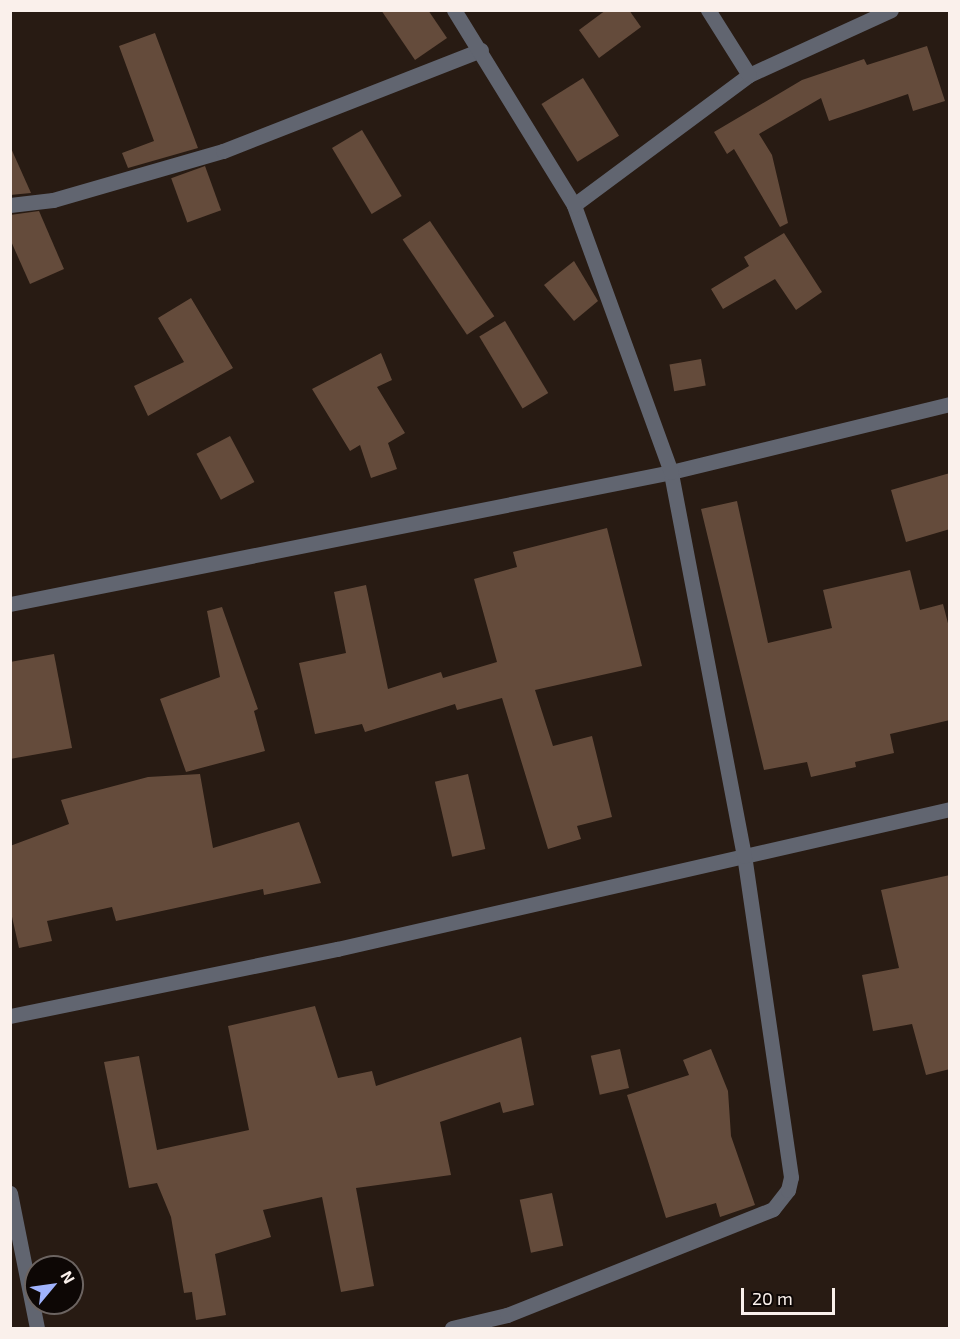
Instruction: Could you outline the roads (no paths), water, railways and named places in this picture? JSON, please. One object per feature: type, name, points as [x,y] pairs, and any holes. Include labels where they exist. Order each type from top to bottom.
[{"type":"street","points":[[452,1329],[507,1315],[782,1202],[791,1177],[744,856],[671,472],[574,205],[481,50],[454,10]]},
{"type":"street","points":[[708,10],[749,75]]},
{"type":"street","points":[[574,205],[749,75],[891,10]]},
{"type":"street","points":[[10,205],[53,200],[223,152],[481,50]]},
{"type":"street","points":[[10,604],[671,472],[950,404]]},
{"type":"street","points":[[10,1016],[950,809]]},
{"type":"street","points":[[10,1193],[37,1329]]}]
